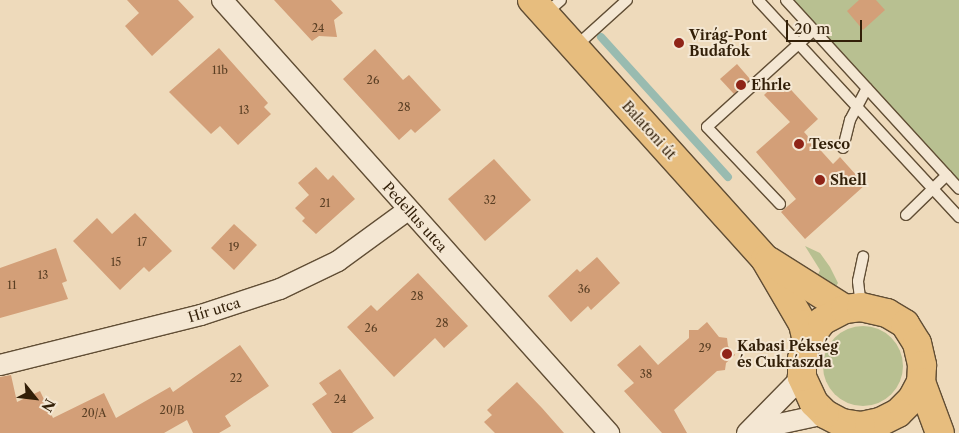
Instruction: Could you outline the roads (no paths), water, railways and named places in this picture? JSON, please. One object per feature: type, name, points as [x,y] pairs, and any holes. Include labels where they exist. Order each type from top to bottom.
[{"type":"main road","name":"Balatoni út","points":[[546,5],[575,48],[766,259],[803,324],[807,341]]},
{"type":"main road","name":"Balatoni út","points":[[766,259],[853,308],[887,313],[905,324],[917,343],[922,365],[921,382],[940,433]]},
{"type":"main road","name":"Balatoni út","points":[[853,308],[822,321],[807,341],[802,359],[802,377],[814,403],[825,414],[842,423],[888,428],[898,413],[912,399],[921,382]]},
{"type":"street","name":"Pedellus utca","points":[[222,0],[609,433]]},
{"type":"street","name":"Hír utca","points":[[0,365],[201,315],[280,289],[338,261],[408,210]]},
{"type":"street","points":[[749,432],[802,377]]},
{"type":"street","points":[[749,432],[825,414]]},
{"type":"lane","points":[[575,48],[627,0]]},
{"type":"lane","points":[[758,0],[959,216]]},
{"type":"lane","points":[[786,0],[959,189]]},
{"type":"lane","points":[[780,204],[707,127],[814,30]]},
{"type":"lane","points":[[843,148],[856,106],[867,88]]},
{"type":"lane","points":[[906,215],[947,175]]},
{"type":"lane","points":[[853,308],[863,258]]},
{"type":"waterway","points":[[601,37],[728,177]]},
{"type":"place","name":"Virág-Pont Budafok","points":[[679,43]]},
{"type":"place","name":"Ehrle","points":[[741,85]]},
{"type":"place","name":"Tesco","points":[[799,144]]},
{"type":"place","name":"Shell","points":[[820,180]]},
{"type":"place","name":"Kabasi Pékség és Cukrászda","points":[[727,354]]}]
